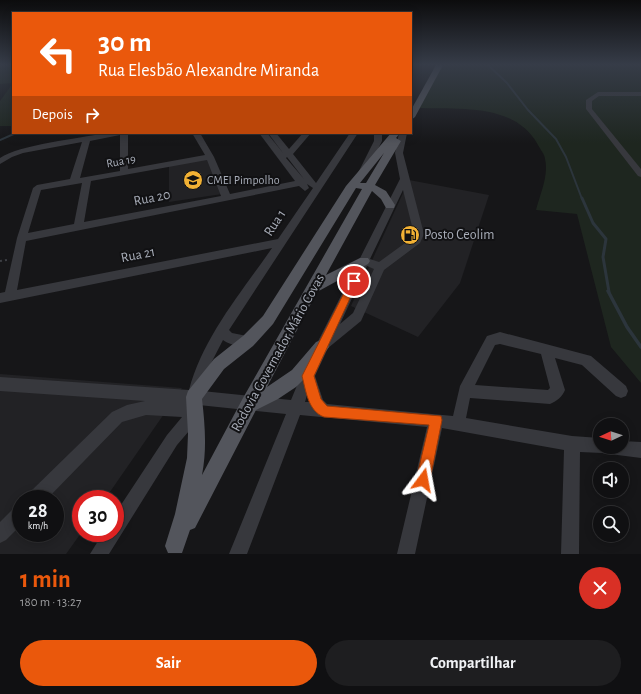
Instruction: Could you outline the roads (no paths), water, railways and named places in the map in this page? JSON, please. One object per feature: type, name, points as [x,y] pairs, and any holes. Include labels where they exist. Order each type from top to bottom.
[{"type":"main road","points":[[412,114],[425,91]]},
{"type":"main road","points":[[173,550],[185,514],[193,478],[196,458],[195,405],[209,375],[220,364],[248,342],[268,320],[350,188],[395,134]]},
{"type":"main road","name":"Rodovia Governador Mário Covas","points":[[173,550],[249,404],[369,187],[401,134]]},
{"type":"main road","points":[[350,188],[359,186],[369,187],[380,191],[386,197],[390,205]]},
{"type":"main road","points":[[313,288],[364,261]]},
{"type":"main road","points":[[249,404],[268,397],[285,387],[300,375],[321,347]]},
{"type":"street","points":[[641,94],[598,94],[589,100],[589,109],[641,174]]},
{"type":"street","points":[[0,162],[9,155],[22,151],[113,134]]},
{"type":"street","points":[[124,134],[124,173]]},
{"type":"street","points":[[197,134],[210,157],[227,198]]},
{"type":"street","points":[[264,134],[284,155],[310,187]]},
{"type":"street","points":[[273,134],[284,155]]},
{"type":"street","points":[[284,155],[306,134]]},
{"type":"street","name":"Rua 1","points":[[195,405],[197,383],[208,353],[282,242],[310,187],[353,134]]},
{"type":"street","points":[[361,174],[378,141],[378,134]]},
{"type":"street","points":[[321,347],[357,318],[370,286],[380,267],[416,240],[419,234],[404,179],[399,153],[402,134]]},
{"type":"street","points":[[74,182],[86,140]]},
{"type":"street","name":"Rua 19","points":[[22,238],[37,188],[210,157]]},
{"type":"street","points":[[78,227],[87,179]]},
{"type":"street","points":[[238,554],[294,408],[308,376],[404,179]]},
{"type":"street","name":"Rua 20","points":[[22,238],[227,198],[310,187]]},
{"type":"street","points":[[5,297],[22,238]]},
{"type":"street","name":"Rua 21","points":[[5,297],[282,242]]},
{"type":"street","points":[[364,261],[380,267]]},
{"type":"street","points":[[222,332],[229,338],[248,342]]},
{"type":"street","points":[[458,424],[465,391],[491,340],[500,338],[586,360],[621,391]]},
{"type":"street","points":[[465,391],[550,397],[558,390],[546,349]]},
{"type":"street","points":[[308,376],[316,404],[324,411]]},
{"type":"street","points":[[0,384],[195,405]]},
{"type":"street","points":[[44,490],[117,417],[131,409],[142,407],[174,408],[195,405],[249,404],[436,420],[572,444],[593,446]]},
{"type":"street","points":[[124,515],[195,405]]},
{"type":"street","points":[[406,554],[436,420]]},
{"type":"street","points":[[570,554],[572,444]]},
{"type":"street","points":[[629,449],[641,450]]},
{"type":"street","points":[[0,534],[12,522]]},
{"type":"street","points":[[99,554],[106,542]]},
{"type":"waterway","points":[[513,91],[528,110],[556,139],[566,157],[582,199]]},
{"type":"waterway","points":[[0,140],[14,134]]},
{"type":"waterway","points":[[582,198],[593,223],[606,239],[603,257],[609,292]]},
{"type":"waterway","points":[[608,291],[627,327],[641,347]]},
{"type":"place","name":"CMEI Pimpolho","points":[[193,180]]},
{"type":"place","name":"Posto Ceolim","points":[[410,235]]}]
